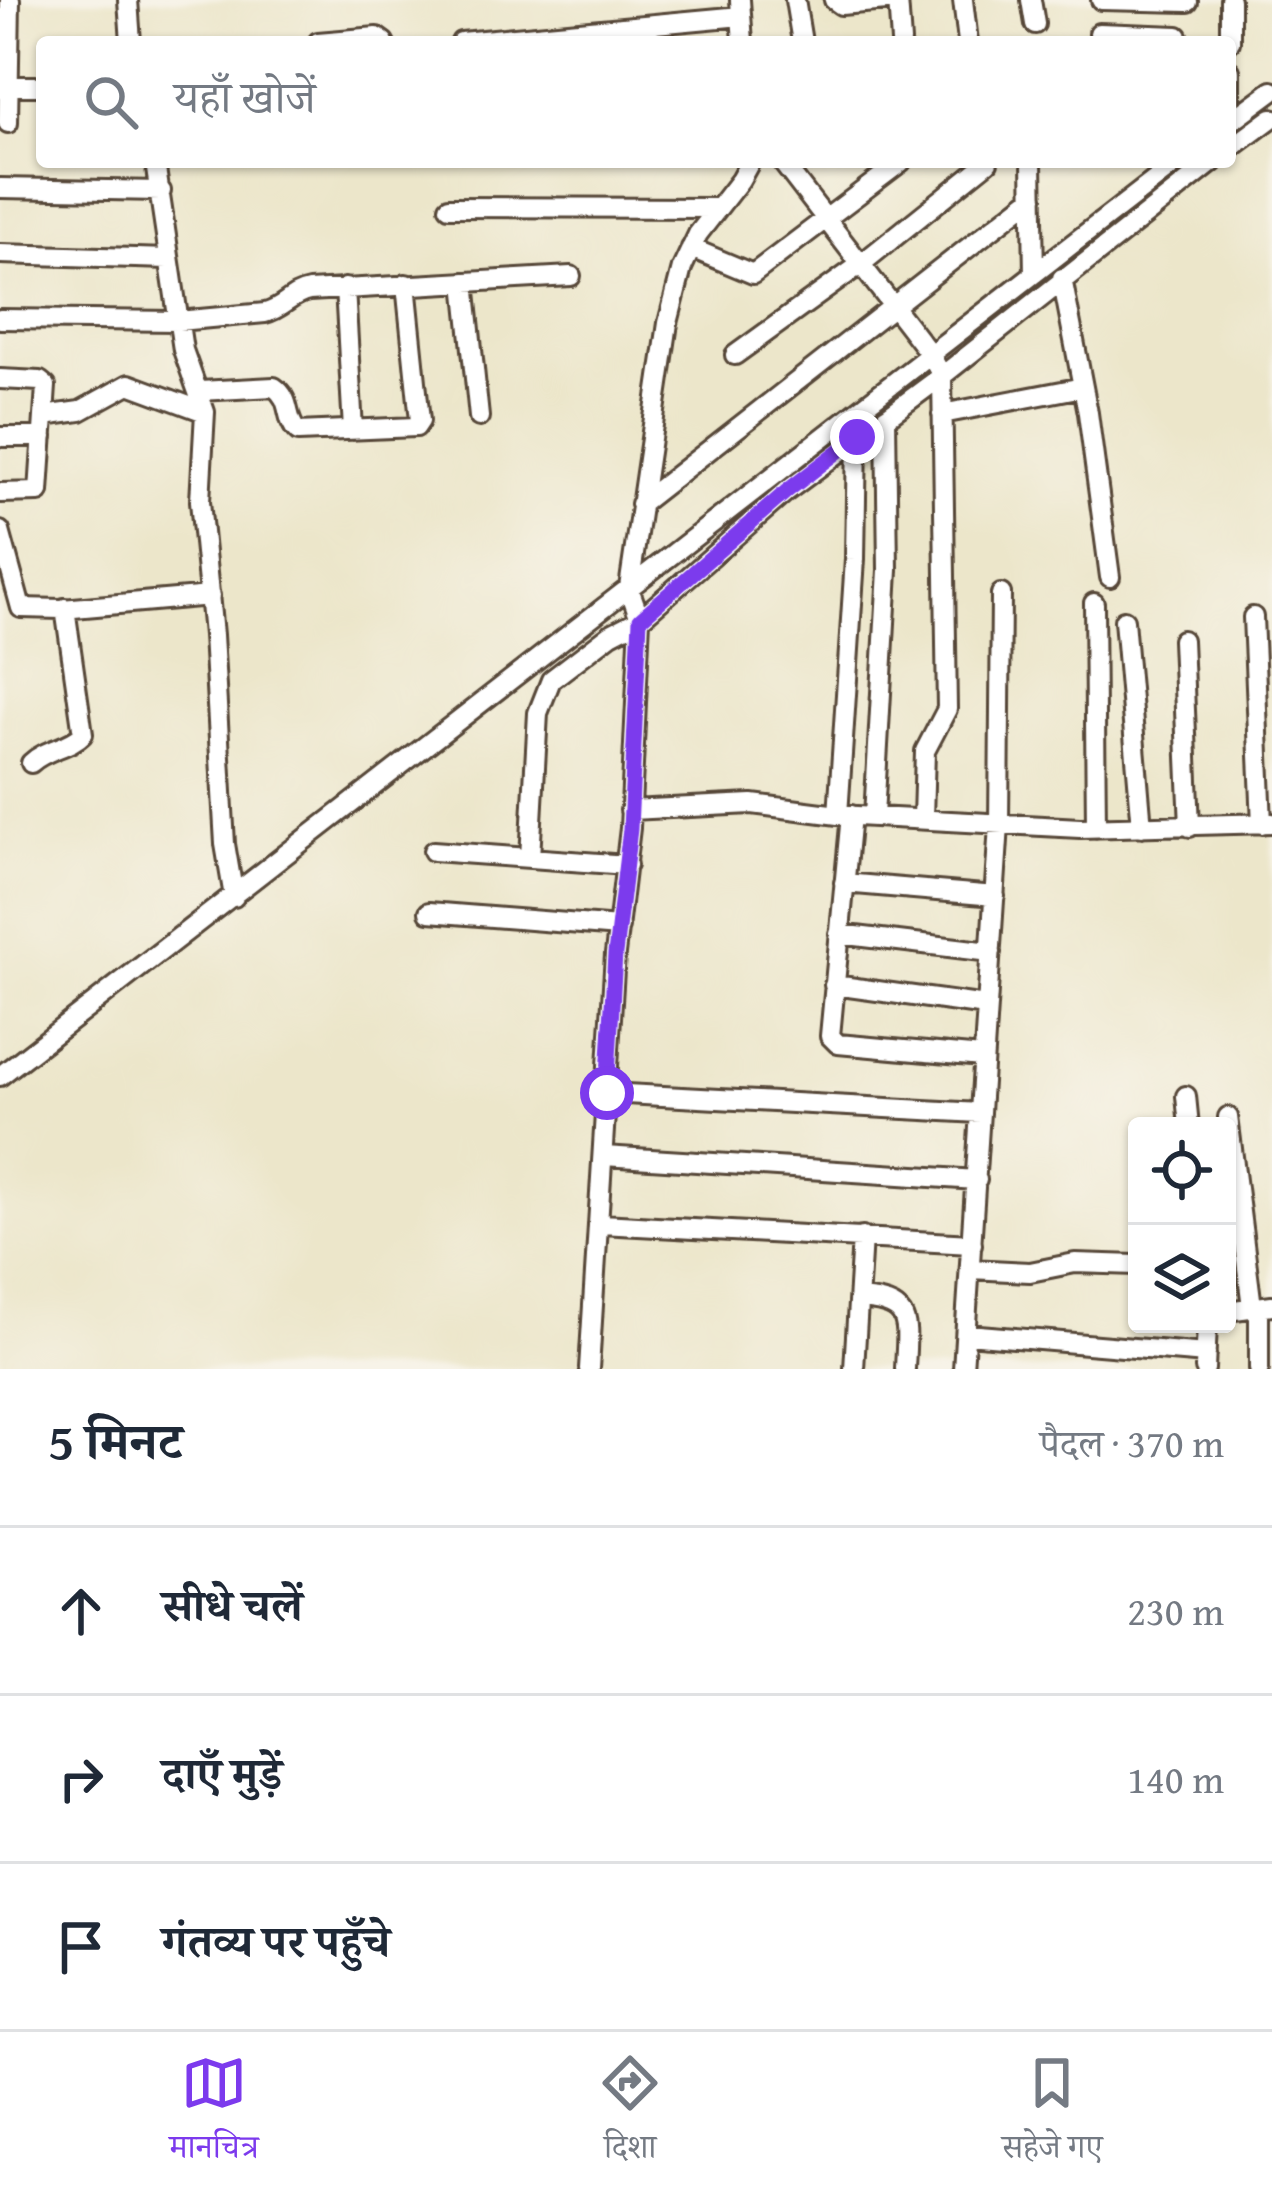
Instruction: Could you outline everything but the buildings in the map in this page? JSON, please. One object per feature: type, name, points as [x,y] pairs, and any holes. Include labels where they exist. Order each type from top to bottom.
[{"type":"street","points":[[128,0],[130,36]]},
{"type":"street","points":[[795,0],[801,36]]},
{"type":"street","points":[[834,0],[842,5],[898,0],[901,36]]},
{"type":"street","points":[[963,0],[967,36]]},
{"type":"street","points":[[1031,0],[1034,25]]},
{"type":"street","points":[[1099,36],[1101,0],[1188,2]]},
{"type":"street","points":[[1230,0],[1230,36]]},
{"type":"street","points":[[7,2],[8,123]]},
{"type":"street","points":[[509,36],[740,8]]},
{"type":"street","points":[[9,86],[36,86]]},
{"type":"street","points":[[1236,118],[1272,91]]},
{"type":"street","points":[[1236,145],[1272,118]]},
{"type":"street","points":[[156,168],[178,321],[187,364],[205,412],[200,501],[233,897]]},
{"type":"street","points":[[589,1369],[627,865],[640,505],[668,323],[692,248],[746,168]]},
{"type":"street","points":[[787,168],[937,366],[947,709],[925,751],[923,818]]},
{"type":"street","points":[[692,248],[753,274],[893,168]]},
{"type":"street","points":[[735,355],[861,264],[981,168]]},
{"type":"street","points":[[1032,168],[1034,274]]},
{"type":"street","points":[[0,1076],[501,684],[634,603],[886,418],[1034,274],[1170,168]]},
{"type":"street","points":[[530,858],[538,713],[546,688],[561,671],[634,603],[937,366],[1205,168]]},
{"type":"street","points":[[0,188],[161,190]]},
{"type":"street","points":[[640,505],[1033,197]]},
{"type":"street","points":[[449,206],[716,208]]},
{"type":"street","points":[[0,254],[169,259]]},
{"type":"street","points":[[0,319],[178,321],[265,314],[298,293],[571,276]]},
{"type":"street","points":[[1062,278],[1110,577]]},
{"type":"street","points":[[465,281],[479,417]]},
{"type":"street","points":[[200,391],[274,387],[286,397],[292,428],[298,432],[419,425],[406,284]]},
{"type":"street","points":[[345,288],[353,430]]},
{"type":"street","points":[[0,379],[44,382],[38,492],[0,493]]},
{"type":"street","points":[[44,416],[80,411],[129,384],[205,412]]},
{"type":"street","points":[[942,414],[1083,387]]},
{"type":"street","points":[[874,816],[889,569],[886,418]]},
{"type":"street","points":[[0,437],[43,437]]},
{"type":"street","points":[[857,437],[844,883],[830,1036],[838,1044],[982,1057]]},
{"type":"street","points":[[0,531],[21,608],[210,596]]},
{"type":"street","points":[[963,1369],[999,826],[1001,594]]},
{"type":"street","points":[[1094,603],[1096,828]]},
{"type":"street","points":[[31,763],[47,749],[83,734],[65,608]]},
{"type":"street","points":[[630,810],[752,804],[999,826],[1269,829],[1253,617]]},
{"type":"street","points":[[1124,620],[1142,827]]},
{"type":"street","points":[[1182,640],[1190,827]]},
{"type":"street","points":[[433,851],[627,865]]},
{"type":"street","points":[[844,883],[995,896]]},
{"type":"street","points":[[429,912],[619,927]]},
{"type":"street","points":[[839,934],[991,952]]},
{"type":"street","points":[[834,985],[986,1006]]},
{"type":"street","points":[[607,1093],[980,1113]]},
{"type":"street","points":[[1186,1096],[1188,1117]]},
{"type":"street","points":[[604,1156],[977,1180]]},
{"type":"street","points":[[1236,1163],[1261,1306],[1259,1369]]},
{"type":"street","points":[[601,1224],[972,1244]]},
{"type":"street","points":[[854,1369],[862,1237]]},
{"type":"street","points":[[970,1269],[1030,1272],[1075,1263],[1128,1265]]},
{"type":"street","points":[[859,1299],[887,1302],[901,1310],[906,1321],[905,1369]]},
{"type":"street","points":[[967,1334],[1206,1362]]},
{"type":"route","points":[[607,1093],[615,954],[630,829],[640,619],[787,491],[857,437]]}]
